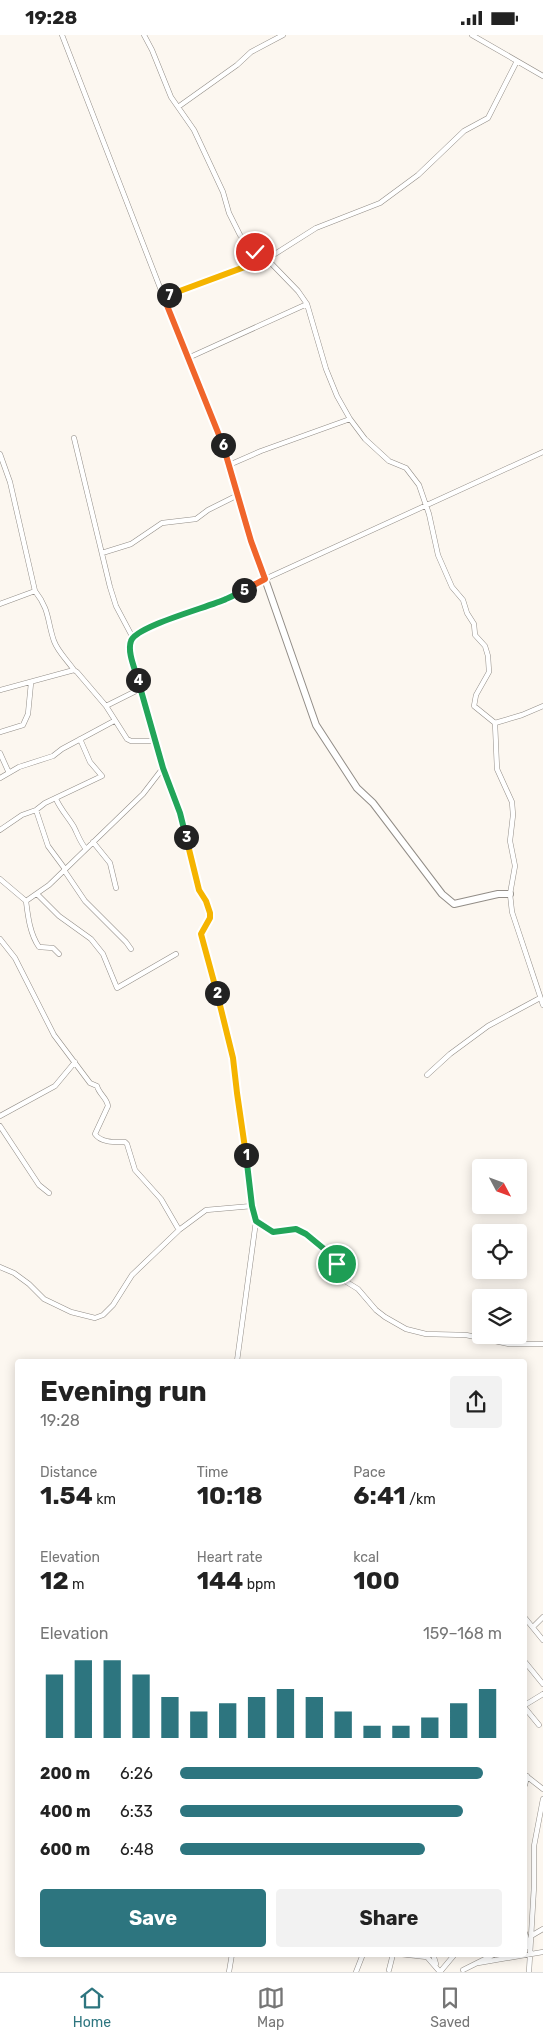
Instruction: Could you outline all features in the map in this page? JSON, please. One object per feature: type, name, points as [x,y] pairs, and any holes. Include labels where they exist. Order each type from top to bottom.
[{"type":"street","points":[[62,35],[188,359],[215,421],[251,541],[316,725],[357,788],[373,803],[442,894],[454,904],[498,894],[510,894]]},
{"type":"street","points":[[144,35],[171,97],[198,139],[223,192],[229,213],[240,235],[255,252],[266,259],[298,291],[306,304],[336,396],[350,419],[364,439],[389,461],[406,468],[419,485],[438,555],[452,587],[463,600],[467,613],[474,624],[475,635],[485,647],[488,656],[489,672],[476,695],[474,706],[495,723],[497,769],[512,802],[513,815],[510,841],[515,866],[510,894],[512,912],[543,1005]]},
{"type":"street","points":[[178,107],[238,65],[251,52],[283,35]]},
{"type":"street","points":[[472,35],[543,76]]},
{"type":"street","points":[[164,298],[266,259],[316,228],[380,203],[418,175],[464,131],[488,117],[517,61]]},
{"type":"street","points":[[188,359],[306,304]]},
{"type":"street","points":[[229,465],[261,451],[350,419]]},
{"type":"street","points":[[74,438],[116,606],[133,638]]},
{"type":"street","points":[[237,1359],[256,1221],[252,1206],[233,1058],[201,934],[210,918],[210,913],[206,901],[199,890],[180,813],[155,741],[130,650],[131,641],[143,630],[226,599],[265,579],[543,452]]},
{"type":"street","points":[[0,454],[10,482],[35,591],[42,599],[50,619],[54,643],[74,670],[77,671],[106,706],[127,739],[155,741]]},
{"type":"street","points":[[102,553],[131,544],[162,523],[196,519],[208,510],[238,495]]},
{"type":"street","points":[[0,605],[35,591]]},
{"type":"street","points":[[0,690],[74,670]]},
{"type":"street","points":[[0,732],[24,725],[28,714],[31,683]]},
{"type":"street","points":[[106,706],[140,689]]},
{"type":"street","points":[[495,723],[543,706]]},
{"type":"street","points":[[0,778],[19,767],[53,756],[114,721]]},
{"type":"street","points":[[0,829],[22,815],[36,810],[45,803],[102,775],[90,762],[80,739]]},
{"type":"street","points":[[0,753],[9,773]]},
{"type":"street","points":[[26,901],[37,894],[64,870],[143,794],[163,768]]},
{"type":"street","points":[[56,799],[61,811],[74,828],[79,841],[86,849]]},
{"type":"street","points":[[36,810],[48,846],[85,901],[131,949]]},
{"type":"street","points":[[93,842],[110,863],[116,888]]},
{"type":"street","points":[[0,879],[26,901],[28,918],[35,942],[39,947],[53,948],[59,954]]},
{"type":"street","points":[[37,894],[59,916],[90,939],[103,954],[117,988],[176,954]]},
{"type":"street","points":[[0,939],[15,958],[54,1035],[90,1083],[96,1086],[98,1092],[108,1101],[108,1106],[95,1133],[97,1137],[127,1144],[134,1170],[161,1199],[179,1230]]},
{"type":"street","points":[[427,1075],[488,1026],[540,998]]},
{"type":"street","points":[[0,1116],[55,1086],[75,1062]]},
{"type":"street","points":[[0,1126],[39,1185],[49,1193]]},
{"type":"street","points":[[0,1267],[14,1273],[29,1284],[44,1299],[71,1312],[95,1319],[103,1315],[113,1305],[132,1275],[179,1230],[206,1210],[252,1206]]},
{"type":"street","points":[[256,1221],[273,1232],[296,1229],[306,1234],[329,1253],[346,1281],[358,1289],[385,1317],[406,1329],[426,1334],[466,1335],[509,1344],[543,1344]]},
{"type":"street","points":[[533,1627],[543,1617]]},
{"type":"street","points":[[527,1620],[543,1640]]},
{"type":"street","points":[[527,1664],[543,1684]]},
{"type":"street","points":[[527,1705],[543,1694]]},
{"type":"street","points":[[527,1709],[539,1725]]},
{"type":"street","points":[[527,1777],[543,1789]]},
{"type":"street","points":[[529,1972],[530,1955],[527,1936],[534,1886],[534,1846],[543,1799]]},
{"type":"street","points":[[527,1936],[543,1929]]},
{"type":"street","points":[[527,1955],[543,1952]]},
{"type":"street","points":[[229,1972],[232,1957]]},
{"type":"street","points":[[356,1972],[363,1957]]},
{"type":"street","points":[[389,1970],[392,1957]]},
{"type":"street","points":[[427,1957],[440,1972],[452,1957]]},
{"type":"street","points":[[434,1957],[437,1968]]},
{"type":"street","points":[[463,1971],[489,1957]]},
{"type":"street","points":[[478,1963],[517,1957]]},
{"type":"route","points":[[255,252],[266,259],[164,298],[215,421],[251,541],[265,579],[226,599],[143,630],[135,635],[131,641],[130,650],[163,768],[180,813],[199,890],[206,901],[210,913],[210,918],[201,934],[233,1058],[251,1199],[256,1221],[273,1232],[296,1229],[306,1234],[329,1253],[337,1264]]}]
